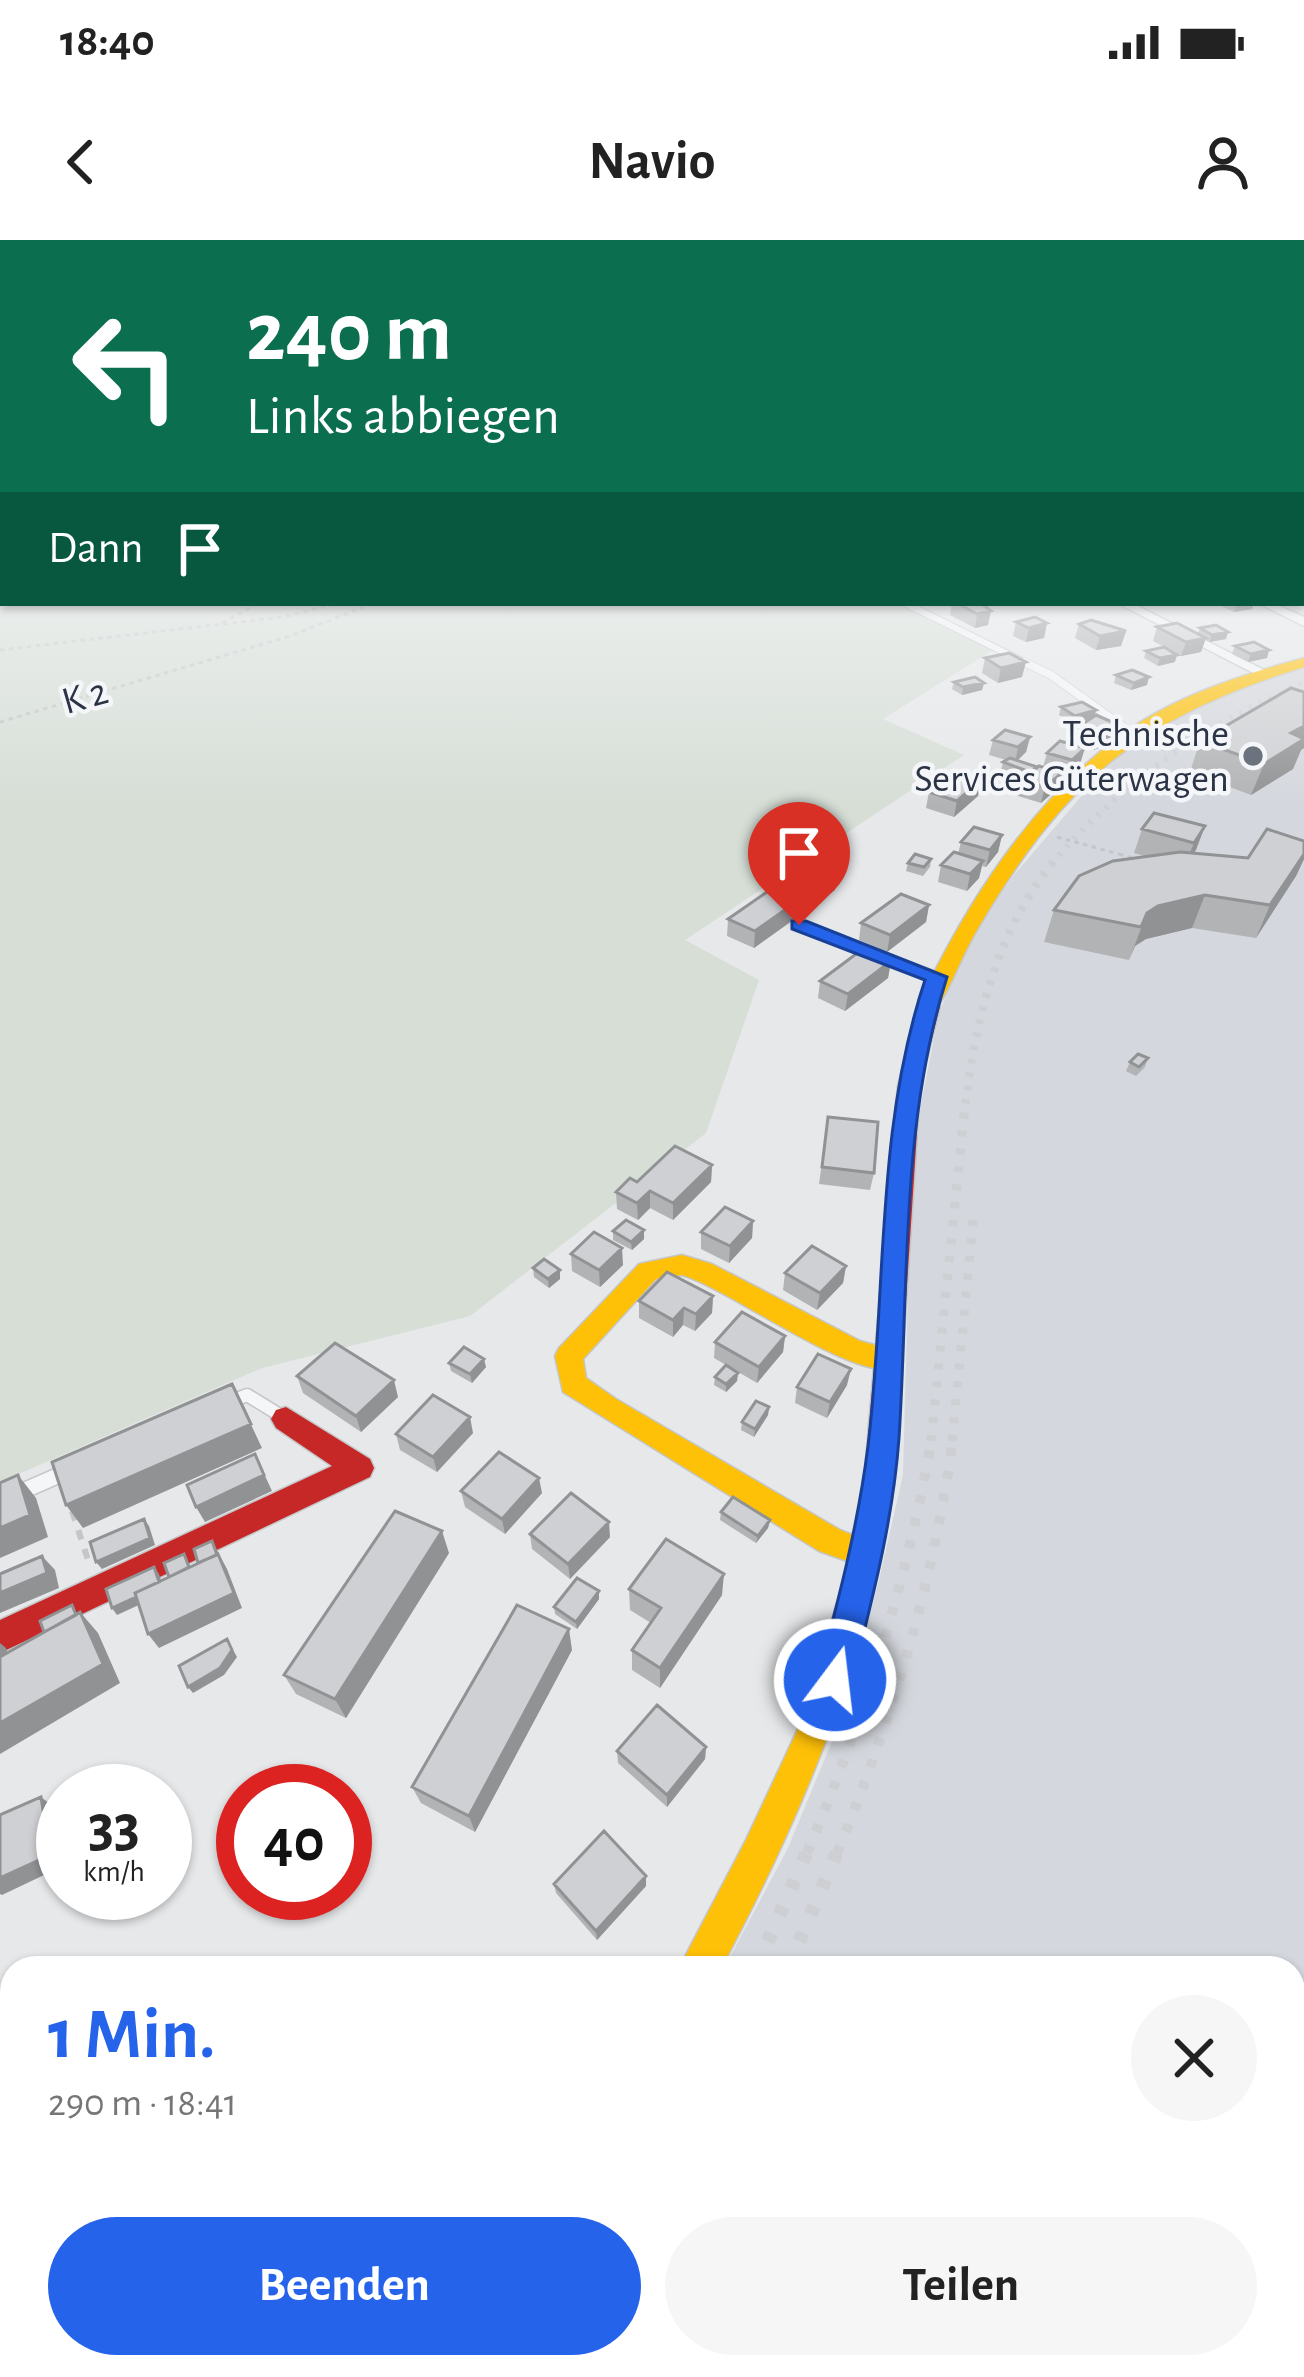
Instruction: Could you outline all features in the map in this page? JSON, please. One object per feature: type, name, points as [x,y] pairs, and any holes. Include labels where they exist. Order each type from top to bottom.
[{"type":"street","points":[[1130,607],[1264,674]]},
{"type":"street","points":[[1272,607],[1304,622]]},
{"type":"street","points":[[705,1956],[794,1789],[835,1680],[867,1554],[884,1444],[909,1086],[917,1036],[937,977],[998,875],[1085,777],[1133,734],[1198,698],[1304,662]]},
{"type":"street","points":[[867,1554],[830,1541],[606,1407],[573,1384],[569,1356],[648,1270],[682,1265],[703,1271],[852,1350],[889,1360]]},
{"type":"street","points":[[0,1637],[359,1468],[286,1419]]},
{"type":"lane","points":[[913,607],[1051,675],[1133,734]]},
{"type":"lane","points":[[799,925],[937,977]]},
{"type":"lane","points":[[206,1412],[247,1394],[286,1419]]},
{"type":"lane","points":[[0,1501],[81,1466]]},
{"type":"path","points":[[217,626],[252,607]]},
{"type":"path","name":"K 2","points":[[0,650],[217,626],[320,607]]},
{"type":"path","name":"K 2","points":[[0,722],[290,636],[365,607]]},
{"type":"path","points":[[1057,837],[1153,864]]},
{"type":"path","points":[[60,1475],[98,1591]]},
{"type":"shaded area","points":[[0,607],[905,607],[993,650],[883,719],[964,755],[685,940],[759,980],[706,1133],[470,1316],[262,1368],[0,1482]]},
{"type":"shaded area","points":[[1304,668],[1304,1956],[730,1956],[788,1848],[844,1712],[880,1576],[903,1475],[909,1253],[920,1109],[939,1014],[965,946],[1013,876],[1098,777],[1132,744],[1219,696]]},
{"type":"building","points":[[964,607],[991,611],[977,614]]},
{"type":"building","points":[[1035,617],[1047,623],[1029,628],[1016,622]]},
{"type":"building","points":[[1091,620],[1126,631],[1100,636],[1079,624]]},
{"type":"building","points":[[1177,623],[1206,638],[1186,642],[1157,627]]},
{"type":"building","points":[[1216,625],[1228,632],[1212,635],[1200,628]]},
{"type":"building","points":[[1254,642],[1269,650],[1251,654],[1235,646]]},
{"type":"building","points":[[1164,647],[1177,655],[1160,658],[1146,651]]},
{"type":"building","points":[[1009,653],[1026,662],[1001,668],[985,658]]},
{"type":"building","points":[[1132,670],[1149,677],[1134,683],[1116,675]]},
{"type":"building","points":[[975,677],[984,683],[963,687],[954,682]]},
{"type":"building","points":[[1291,688],[1304,692],[1304,726],[1291,733],[1304,739],[1264,764],[1200,741]]},
{"type":"building","points":[[1082,702],[1096,710],[1075,716],[1061,707]]},
{"type":"building","points":[[1096,715],[1119,725],[1098,734],[1077,728]]},
{"type":"building","points":[[1005,730],[1030,737],[1018,747],[993,740]]},
{"type":"building","points":[[1060,741],[1085,748],[1072,760],[1047,753]]},
{"type":"building","points":[[1010,758],[1037,767],[1030,772],[1003,762]]},
{"type":"building","points":[[1039,766],[1062,773],[1045,787],[1022,780]]},
{"type":"building","points":[[954,772],[981,780],[957,801],[929,792]]},
{"type":"building","points":[[1154,813],[1205,826],[1194,843],[1142,829]]},
{"type":"building","points":[[974,827],[1002,835],[990,850],[961,842]]},
{"type":"building","points":[[1267,829],[1304,841],[1304,854],[1270,905],[1205,895],[1158,906],[1147,913],[1141,927],[1054,910],[1079,876],[1113,861],[1180,852],[1248,858]]},
{"type":"building","points":[[954,852],[983,861],[970,874],[941,865]]},
{"type":"building","points":[[915,854],[931,859],[924,867],[908,863]]},
{"type":"building","points":[[810,862],[837,873],[755,931],[728,919]]},
{"type":"building","points":[[901,894],[929,905],[890,935],[861,923]]},
{"type":"building","points":[[864,948],[891,961],[848,994],[820,981]]},
{"type":"building","points":[[1138,1054],[1148,1058],[1139,1067],[1130,1062]]},
{"type":"building","points":[[828,1117],[878,1122],[874,1173],[822,1167]]},
{"type":"building","points":[[675,1146],[712,1165],[673,1203],[650,1191],[637,1203],[616,1192],[630,1178],[637,1182]]},
{"type":"building","points":[[725,1207],[753,1221],[730,1246],[701,1232]]},
{"type":"building","points":[[626,1220],[644,1230],[631,1242],[613,1231]]},
{"type":"building","points":[[594,1232],[622,1248],[599,1270],[571,1254]]},
{"type":"building","points":[[812,1246],[846,1266],[820,1293],[785,1273]]},
{"type":"building","points":[[544,1259],[560,1270],[548,1279],[533,1268]]},
{"type":"building","points":[[667,1272],[713,1296],[696,1314],[684,1308],[673,1320],[639,1301]]},
{"type":"building","points":[[742,1312],[785,1336],[759,1367],[715,1342]]},
{"type":"building","points":[[335,1343],[394,1380],[356,1416],[297,1376]]},
{"type":"building","points":[[464,1347],[484,1359],[470,1374],[449,1363]]},
{"type":"building","points":[[818,1354],[851,1369],[830,1402],[797,1387]]},
{"type":"building","points":[[726,1365],[738,1373],[726,1384],[715,1377]]},
{"type":"building","points":[[232,1384],[251,1424],[66,1505],[52,1462]]},
{"type":"building","points":[[433,1395],[470,1417],[433,1457],[396,1434]]},
{"type":"building","points":[[756,1401],[769,1407],[755,1429],[742,1422]]},
{"type":"building","points":[[499,1452],[539,1478],[502,1519],[461,1491]]},
{"type":"building","points":[[255,1454],[264,1475],[196,1507],[187,1485]]},
{"type":"building","points":[[18,1475],[30,1515],[0,1528],[0,1483]]},
{"type":"building","points":[[571,1493],[609,1522],[568,1564],[530,1534]]},
{"type":"building","points":[[733,1497],[770,1520],[758,1536],[721,1512]]},
{"type":"building","points":[[395,1511],[442,1531],[335,1699],[284,1675]]},
{"type":"building","points":[[144,1519],[150,1538],[96,1562],[90,1542]]},
{"type":"building","points":[[666,1539],[724,1574],[660,1668],[632,1650],[661,1608],[629,1589]]},
{"type":"building","points":[[212,1541],[217,1555],[198,1563],[194,1549]]},
{"type":"building","points":[[184,1554],[189,1567],[169,1577],[164,1563]]},
{"type":"building","points":[[218,1554],[234,1593],[148,1634],[135,1593]]},
{"type":"building","points":[[42,1556],[47,1573],[0,1593],[0,1574]]},
{"type":"building","points":[[154,1567],[159,1582],[112,1608],[106,1589]]},
{"type":"building","points":[[577,1578],[599,1591],[576,1622],[554,1607]]},
{"type":"building","points":[[72,1605],[76,1615],[44,1632],[40,1621]]},
{"type":"building","points":[[517,1605],[569,1629],[469,1816],[412,1787]]},
{"type":"building","points":[[80,1612],[103,1664],[0,1723],[0,1657]]},
{"type":"building","points":[[227,1639],[232,1650],[220,1668],[188,1687],[179,1666]]},
{"type":"building","points":[[657,1705],[706,1747],[667,1795],[617,1751]]},
{"type":"building","points":[[36,1799],[36,1861],[0,1878],[0,1815]]},
{"type":"building","points":[[604,1831],[646,1876],[596,1931],[554,1884]]},
{"type":"railway","points":[[1052,864],[1107,806],[1167,758],[1233,717],[1304,682]]},
{"type":"railway","points":[[964,1117],[990,982],[1016,919],[1054,861]]},
{"type":"railway","points":[[931,1441],[964,1114]]},
{"type":"railway","points":[[952,1441],[974,1210]]},
{"type":"railway","points":[[807,1853],[882,1649],[932,1438]]},
{"type":"railway","points":[[837,1853],[876,1752],[908,1649],[935,1545],[953,1438]]},
{"type":"railway","points":[[761,1956],[808,1850]]},
{"type":"railway","points":[[793,1956],[838,1850]]},
{"type":"traffic: slow","points":[[929,1006],[965,934],[1014,857],[1103,758],[1173,711],[1304,662]]},
{"type":"traffic: slow","points":[[867,1554],[830,1541],[606,1407],[573,1384],[569,1356],[648,1271],[682,1265],[703,1271],[852,1350],[889,1360]]},
{"type":"traffic: slow","points":[[705,1956],[760,1854],[813,1735],[854,1612],[879,1485]]},
{"type":"traffic: jam","points":[[879,1485],[909,1086],[929,1006]]},
{"type":"traffic: jam","points":[[0,1637],[359,1468],[286,1419]]},
{"type":"place","name":"Technische Services Güterwagen","points":[[1253,756]]},
{"type":"route","points":[[799,925],[937,977],[917,1036],[902,1146],[884,1444],[867,1554],[835,1680]]}]
